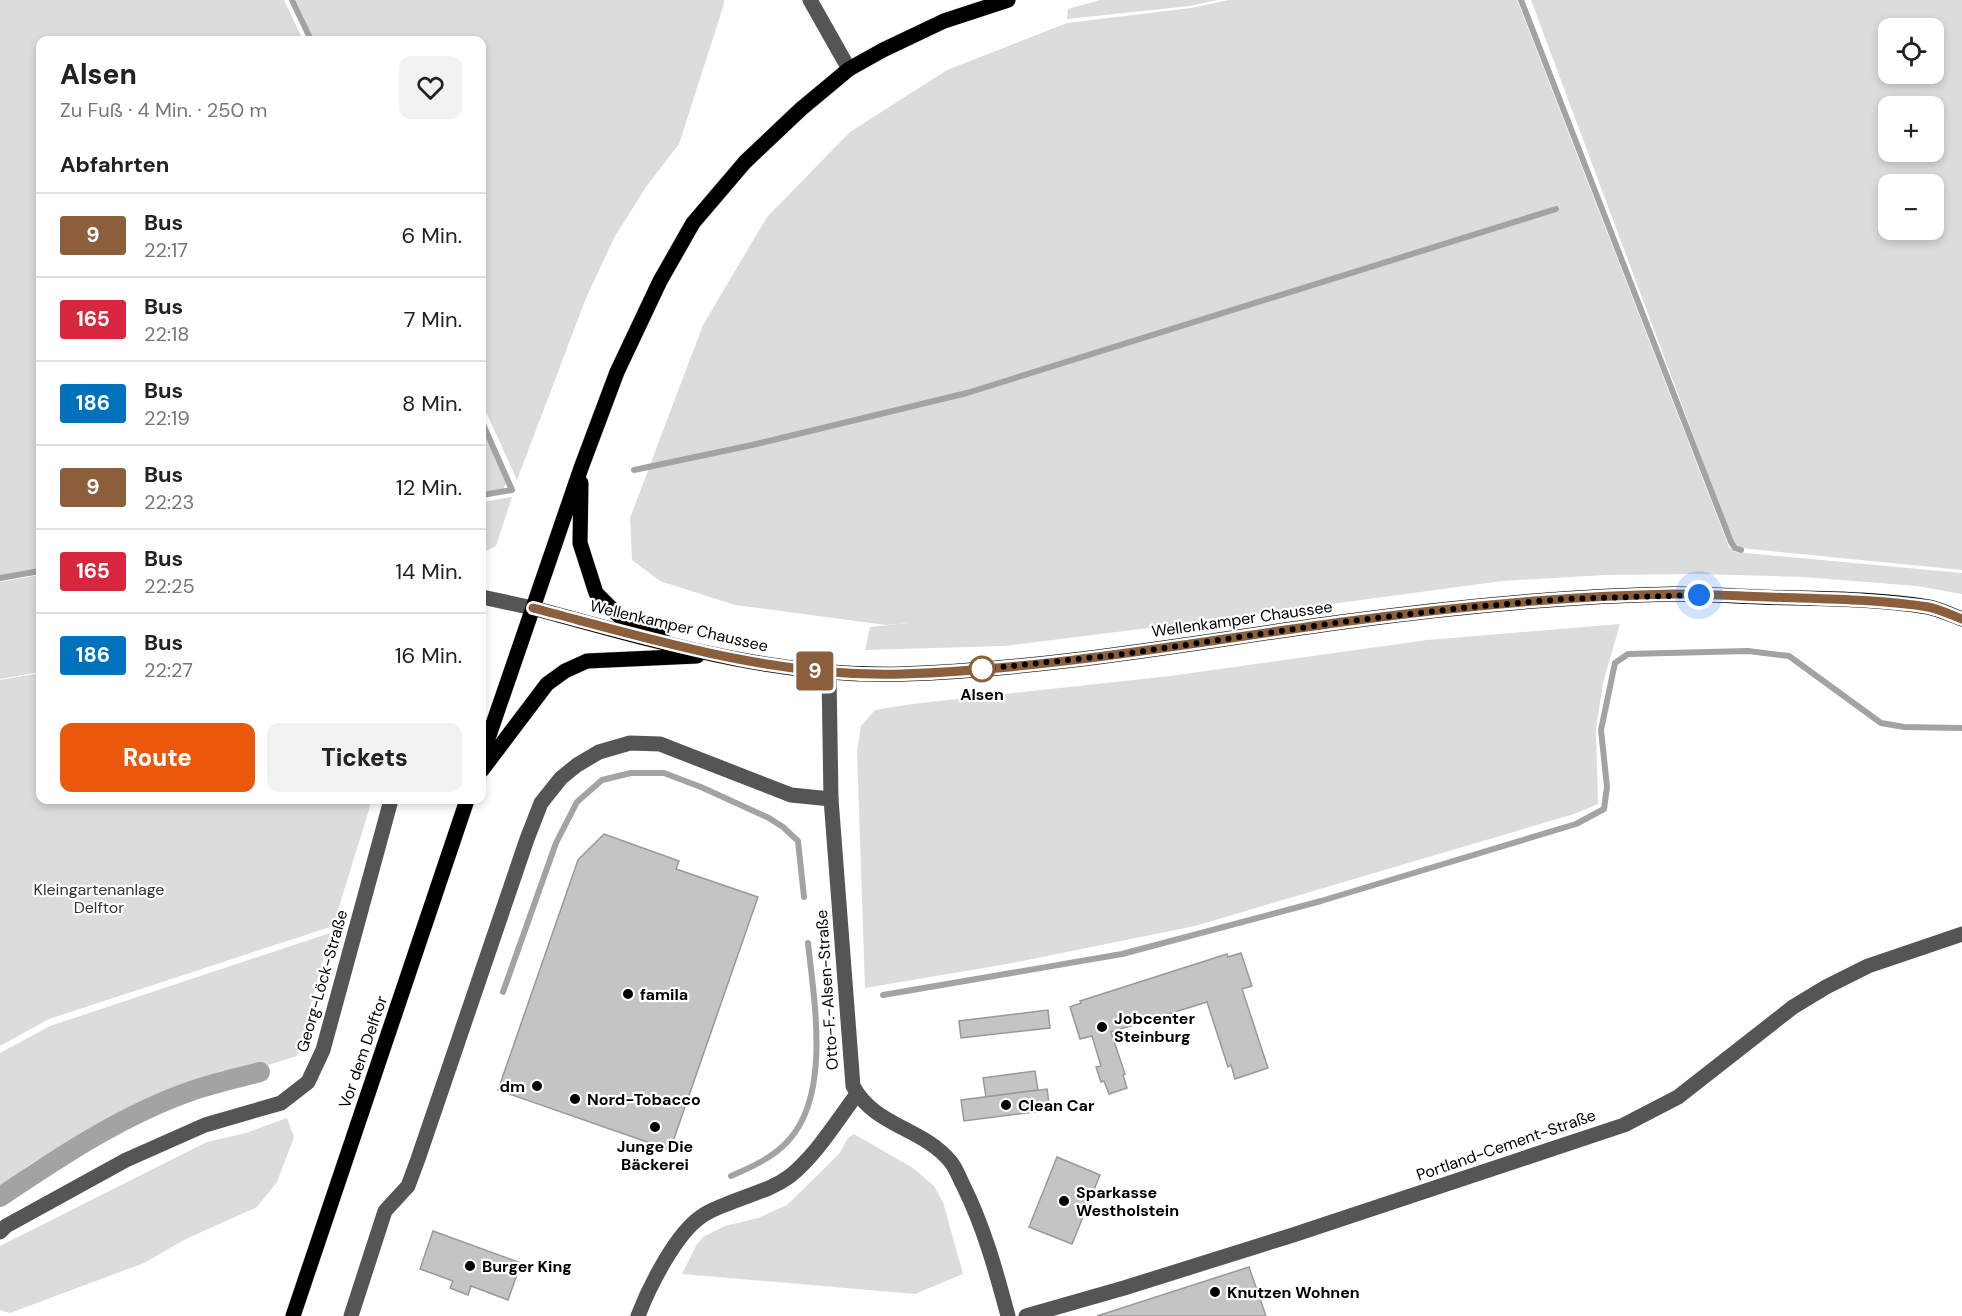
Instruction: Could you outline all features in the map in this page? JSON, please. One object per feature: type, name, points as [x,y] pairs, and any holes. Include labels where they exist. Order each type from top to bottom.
[{"type":"main road","points":[[486,744],[581,468],[622,361],[660,280],[693,223],[745,162],[801,109],[849,69],[944,21],[1008,0]]},
{"type":"main road","points":[[581,468],[580,543],[596,593],[620,617],[712,655]]},
{"type":"main road","name":"Wellenkamper Chaussee","points":[[533,608],[712,655],[767,666],[829,673],[902,674],[1028,665],[1117,655],[1378,618],[1563,599],[1676,594],[1846,601],[1930,608],[1962,619]]},
{"type":"main road","points":[[486,765],[547,684],[565,671],[587,661],[712,655]]},
{"type":"main road","name":"Vor dem Delftor","points":[[293,1316],[466,804]]},
{"type":"street","points":[[810,0],[849,69]]},
{"type":"street","points":[[486,598],[533,608]]},
{"type":"street","name":"Otto-F.-Alsen-Straße","points":[[829,673],[831,798],[851,1078],[857,1094]]},
{"type":"street","points":[[351,1316],[385,1211],[408,1186],[541,803],[561,778],[599,752],[630,744],[660,744],[791,795],[831,798]]},
{"type":"street","name":"Georg-Löck-Straße","points":[[0,1232],[126,1160],[205,1125],[281,1103],[308,1082],[323,1050],[390,804]]},
{"type":"street","name":"Portland-Cement-Straße","points":[[1026,1316],[1293,1235],[1624,1125],[1678,1097],[1793,1007],[1826,987],[1869,966],[1962,934]]},
{"type":"street","points":[[638,1316],[664,1261],[688,1229],[701,1216],[775,1185],[789,1176],[810,1157],[857,1094],[874,1113],[926,1142],[950,1161],[971,1200],[1008,1316]]},
{"type":"green space","points":[[0,0],[284,0],[301,36],[36,36],[36,571],[0,577]]},
{"type":"green space","points":[[296,0],[724,0],[679,144],[646,187],[614,238],[586,298],[517,480],[486,412],[486,36],[312,36]]},
{"type":"green space","points":[[1100,0],[1217,0],[1190,6],[1067,19],[1068,9]]},
{"type":"green space","points":[[1229,0],[1517,0],[1729,547],[1735,552],[1962,573],[1962,594],[1917,586],[1803,577],[1699,574],[1605,575],[1502,581],[1004,646],[865,650],[870,627],[909,623],[886,625],[735,605],[660,581],[632,560],[630,518],[703,325],[767,217],[850,132],[947,70],[1067,23],[1191,8]]},
{"type":"green space","points":[[1531,0],[1962,0],[1962,570],[1741,548],[1732,539]]},
{"type":"green space","points":[[486,439],[506,484],[503,489],[486,492]]},
{"type":"green space","points":[[512,497],[496,546],[486,551],[486,501]]},
{"type":"green space","points":[[36,576],[36,673],[0,679],[0,582]]},
{"type":"green space","points":[[1620,624],[1603,683],[1596,729],[1598,804],[1574,814],[1195,926],[1007,964],[865,988],[857,751],[861,726],[875,710],[1170,676],[1427,640]]},
{"type":"green space","name":"Kleingartenanlage Delftor","points":[[36,674],[36,804],[371,804],[333,926],[49,1019],[0,1046],[0,680]]},
{"type":"green space","points":[[330,933],[297,1056],[144,1104],[32,1163],[0,1186],[0,1053],[50,1026]]},
{"type":"green space","points":[[287,1118],[294,1137],[277,1182],[257,1207],[186,1239],[144,1263],[10,1313],[0,1310],[0,1246],[207,1142],[246,1133]]},
{"type":"green space","points":[[854,1134],[913,1168],[934,1186],[943,1202],[963,1274],[915,1294],[682,1274],[703,1237],[725,1226],[758,1218],[787,1205],[839,1154],[848,1138]]},
{"type":"building","name":"famila","points":[[604,834],[679,861],[676,869],[758,897],[670,1150],[498,1090],[578,860]]},
{"type":"building","name":"Jobcenter Steinburg","points":[[1241,953],[1252,986],[1242,989],[1268,1068],[1235,1079],[1231,1065],[1228,1067],[1207,1002],[1111,1032],[1125,1074],[1123,1075],[1127,1088],[1109,1094],[1104,1081],[1101,1082],[1096,1067],[1101,1066],[1092,1036],[1080,1039],[1070,1007],[1081,1003],[1080,1001],[1227,954],[1228,957]]},
{"type":"building","points":[[1048,1010],[1050,1028],[961,1038],[959,1021]]},
{"type":"building","points":[[1035,1071],[1038,1090],[986,1097],[983,1078]]},
{"type":"building","name":"Clean Car","points":[[1047,1089],[1050,1110],[964,1121],[961,1100]]},
{"type":"building","name":"Sparkasse Westholstein","points":[[1057,1157],[1100,1175],[1072,1244],[1029,1227]]},
{"type":"building","name":"Burger King","points":[[433,1231],[521,1263],[508,1300],[471,1286],[468,1295],[450,1288],[453,1281],[420,1269]]},
{"type":"building","name":"Knutzen Wohnen","points":[[1249,1267],[1266,1316],[1097,1316]]},
{"type":"waterway","points":[[292,0],[309,36]]},
{"type":"waterway","points":[[1521,0],[1731,542],[1735,548],[1741,550]]},
{"type":"waterway","points":[[634,470],[752,445],[967,393],[1556,209]]},
{"type":"waterway","points":[[486,431],[512,490],[486,494]]},
{"type":"waterway","points":[[0,578],[36,572]]},
{"type":"waterway","points":[[883,995],[1122,954],[1321,901],[1576,824],[1604,809],[1607,787],[1601,730],[1615,663],[1628,654],[1748,651],[1789,656],[1881,723],[1904,727],[1962,728]]},
{"type":"waterway","points":[[503,992],[556,843],[577,802],[602,780],[631,773],[664,773],[769,818],[798,841],[804,897]]},
{"type":"waterway","points":[[731,1176],[777,1152],[789,1140],[802,1120],[811,1097],[815,1072],[816,1018],[808,943]]},
{"type":"waterway","points":[[0,1197],[70,1151],[143,1111],[194,1090],[260,1072]]},
{"type":"bus line","name":"9","points":[[533,608],[712,655],[767,666],[829,673],[867,674],[959,671],[1028,665],[1117,655],[1437,610],[1563,599],[1676,594],[1857,601],[1930,608],[1962,619]]},
{"type":"place","name":"Alsen","points":[[982,669]]},
{"type":"place","name":"famila","points":[[628,994]]},
{"type":"place","name":"Jobcenter Steinburg","points":[[1102,1027]]},
{"type":"place","name":"dm","points":[[537,1086]]},
{"type":"place","name":"Nord-Tobacco","points":[[575,1099]]},
{"type":"place","name":"Clean Car","points":[[1006,1105]]},
{"type":"place","name":"Junge Die Bäckerei","points":[[655,1127]]},
{"type":"place","name":"Sparkasse Westholstein","points":[[1064,1201]]},
{"type":"place","name":"Burger King","points":[[470,1266]]},
{"type":"place","name":"Knutzen Wohnen","points":[[1215,1292]]},
{"type":"route","points":[[982,669],[1117,655],[1342,622],[1461,608],[1563,599],[1699,595]]}]
